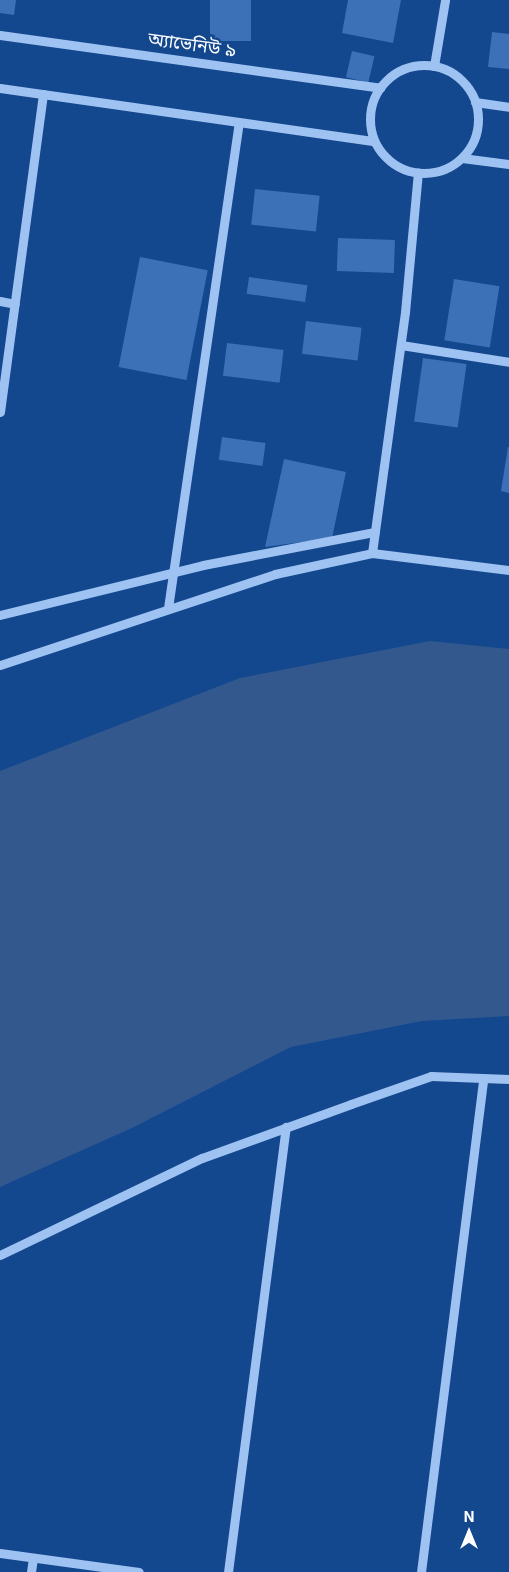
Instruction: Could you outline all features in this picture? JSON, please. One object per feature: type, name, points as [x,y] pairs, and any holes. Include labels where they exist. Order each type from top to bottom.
[{"type":"street","points":[[434,66],[445,0]]},
{"type":"street","name":"অ্যাভেনিউ ৯","points":[[0,35],[380,88]]},
{"type":"street","points":[[462,158],[476,132],[475,102],[459,78],[434,66],[404,69],[380,88],[370,114],[374,141],[392,163],[418,173],[434,172],[462,158],[509,164]]},
{"type":"street","points":[[0,88],[374,141]]},
{"type":"street","points":[[0,412],[43,94]]},
{"type":"street","points":[[475,102],[509,107]]},
{"type":"street","points":[[168,608],[239,122]]},
{"type":"street","points":[[372,552],[400,345],[418,173]]},
{"type":"street","points":[[0,301],[15,304]]},
{"type":"street","points":[[400,345],[509,362]]},
{"type":"street","points":[[0,615],[174,572],[375,532]]},
{"type":"street","points":[[0,665],[275,574],[372,552],[509,570]]},
{"type":"street","points":[[0,1255],[202,1158],[431,1076],[509,1079]]},
{"type":"street","points":[[421,1572],[483,1078]]},
{"type":"street","points":[[228,1572],[286,1128]]},
{"type":"street","points":[[0,1553],[139,1572]]},
{"type":"street","points":[[31,1572],[33,1558]]},
{"type":"water","points":[[430,641],[509,649],[509,1016],[422,1021],[291,1047],[132,1128],[0,1187],[0,771],[240,678]]},
{"type":"building","points":[[0,0],[16,0],[14,15],[0,13]]},
{"type":"building","points":[[210,0],[251,0],[251,41],[210,41]]},
{"type":"building","points":[[348,0],[401,0],[393,43],[342,33]]},
{"type":"building","points":[[492,32],[509,34],[509,69],[488,67]]},
{"type":"building","points":[[352,51],[374,56],[368,82],[346,77]]},
{"type":"building","points":[[255,189],[320,196],[316,232],[251,225]]},
{"type":"building","points":[[338,238],[395,240],[394,273],[337,271]]},
{"type":"building","points":[[140,257],[208,270],[186,380],[119,367]]},
{"type":"building","points":[[249,277],[307,285],[305,302],[247,294]]},
{"type":"building","points":[[454,279],[499,286],[490,347],[444,340]]},
{"type":"building","points":[[306,321],[362,328],[358,361],[302,354]]},
{"type":"building","points":[[227,343],[284,350],[280,383],[223,376]]},
{"type":"building","points":[[423,358],[467,364],[458,428],[414,421]]},
{"type":"building","points":[[222,437],[266,443],[262,466],[219,460]]},
{"type":"building","points":[[509,447],[509,493],[501,491]]},
{"type":"building","points":[[284,459],[346,472],[332,538],[265,547]]}]
